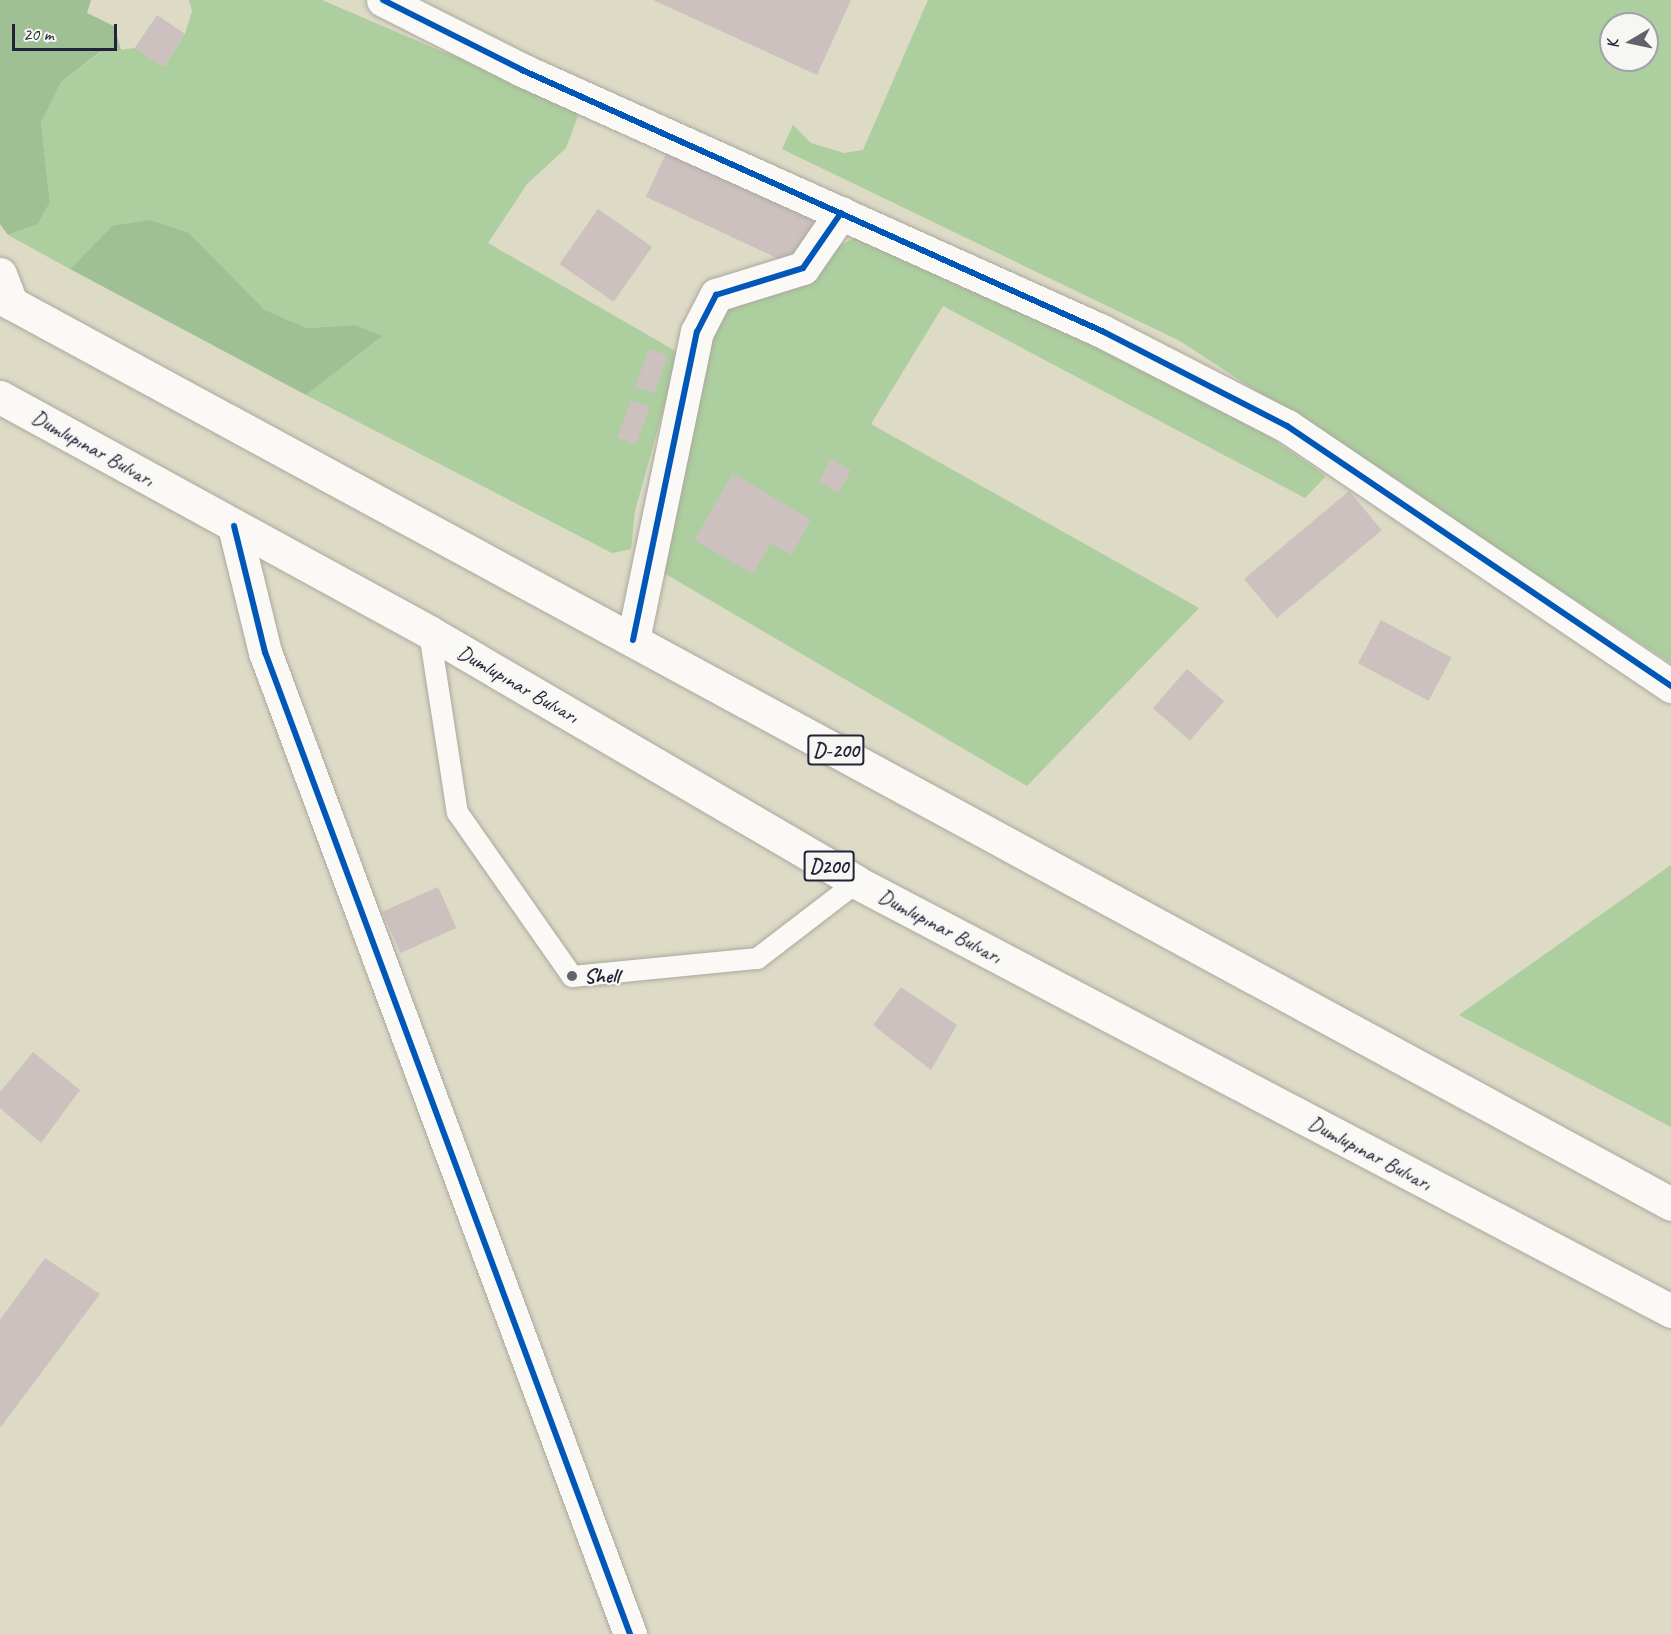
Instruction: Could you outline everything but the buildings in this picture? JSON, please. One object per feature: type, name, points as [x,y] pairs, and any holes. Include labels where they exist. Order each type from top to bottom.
[{"type":"main road","points":[[383,0],[522,70],[1102,331],[1287,426],[1671,686]]},
{"type":"main road","points":[[633,640],[696,332],[716,296],[804,268],[841,213]]},
{"type":"main road","name":"D-200","points":[[4,291],[633,640],[1671,1204]]},
{"type":"main road","name":"Dumlupınar Bulvarı","points":[[0,397],[429,632],[856,882],[1671,1311]]},
{"type":"main road","points":[[234,526],[265,652],[630,1634]]},
{"type":"lane","points":[[429,632],[457,812],[572,976],[757,958],[856,882]]},
{"type":"green space","points":[[0,0],[91,0],[87,13],[114,26],[121,50],[100,52],[61,82],[41,123],[50,202],[38,224],[8,235],[0,224]]},
{"type":"green space","points":[[189,0],[322,0],[441,51],[556,90],[578,116],[566,148],[527,184],[488,243],[679,353],[635,511],[631,549],[612,553],[306,395],[348,362],[355,325],[307,328],[265,310],[189,233],[112,226],[70,269],[8,235],[38,224],[50,202],[41,123],[61,82],[101,52],[135,48],[164,66],[185,34],[192,11]]},
{"type":"green space","points":[[928,0],[1671,0],[1671,663],[1180,341],[782,149],[793,125],[811,143],[844,153],[863,150]]},
{"type":"green space","points":[[150,220],[189,233],[265,310],[307,328],[355,325],[382,336],[306,395],[70,269],[112,226]]},
{"type":"green space","points":[[864,233],[1052,319],[1255,427],[1326,476],[1305,498],[943,306],[871,424],[1199,608],[1027,786],[657,569],[719,309]]},
{"type":"green space","points":[[1671,865],[1671,1127],[1459,1015]]},
{"type":"cycle path","points":[[383,0],[522,70],[1102,331],[1287,426],[1671,686]]},
{"type":"cycle path","points":[[633,640],[697,332],[716,295],[803,268],[841,213]]},
{"type":"cycle path","points":[[234,526],[265,652],[630,1634]]},
{"type":"place","name":"Shell","points":[[572,976]]}]
